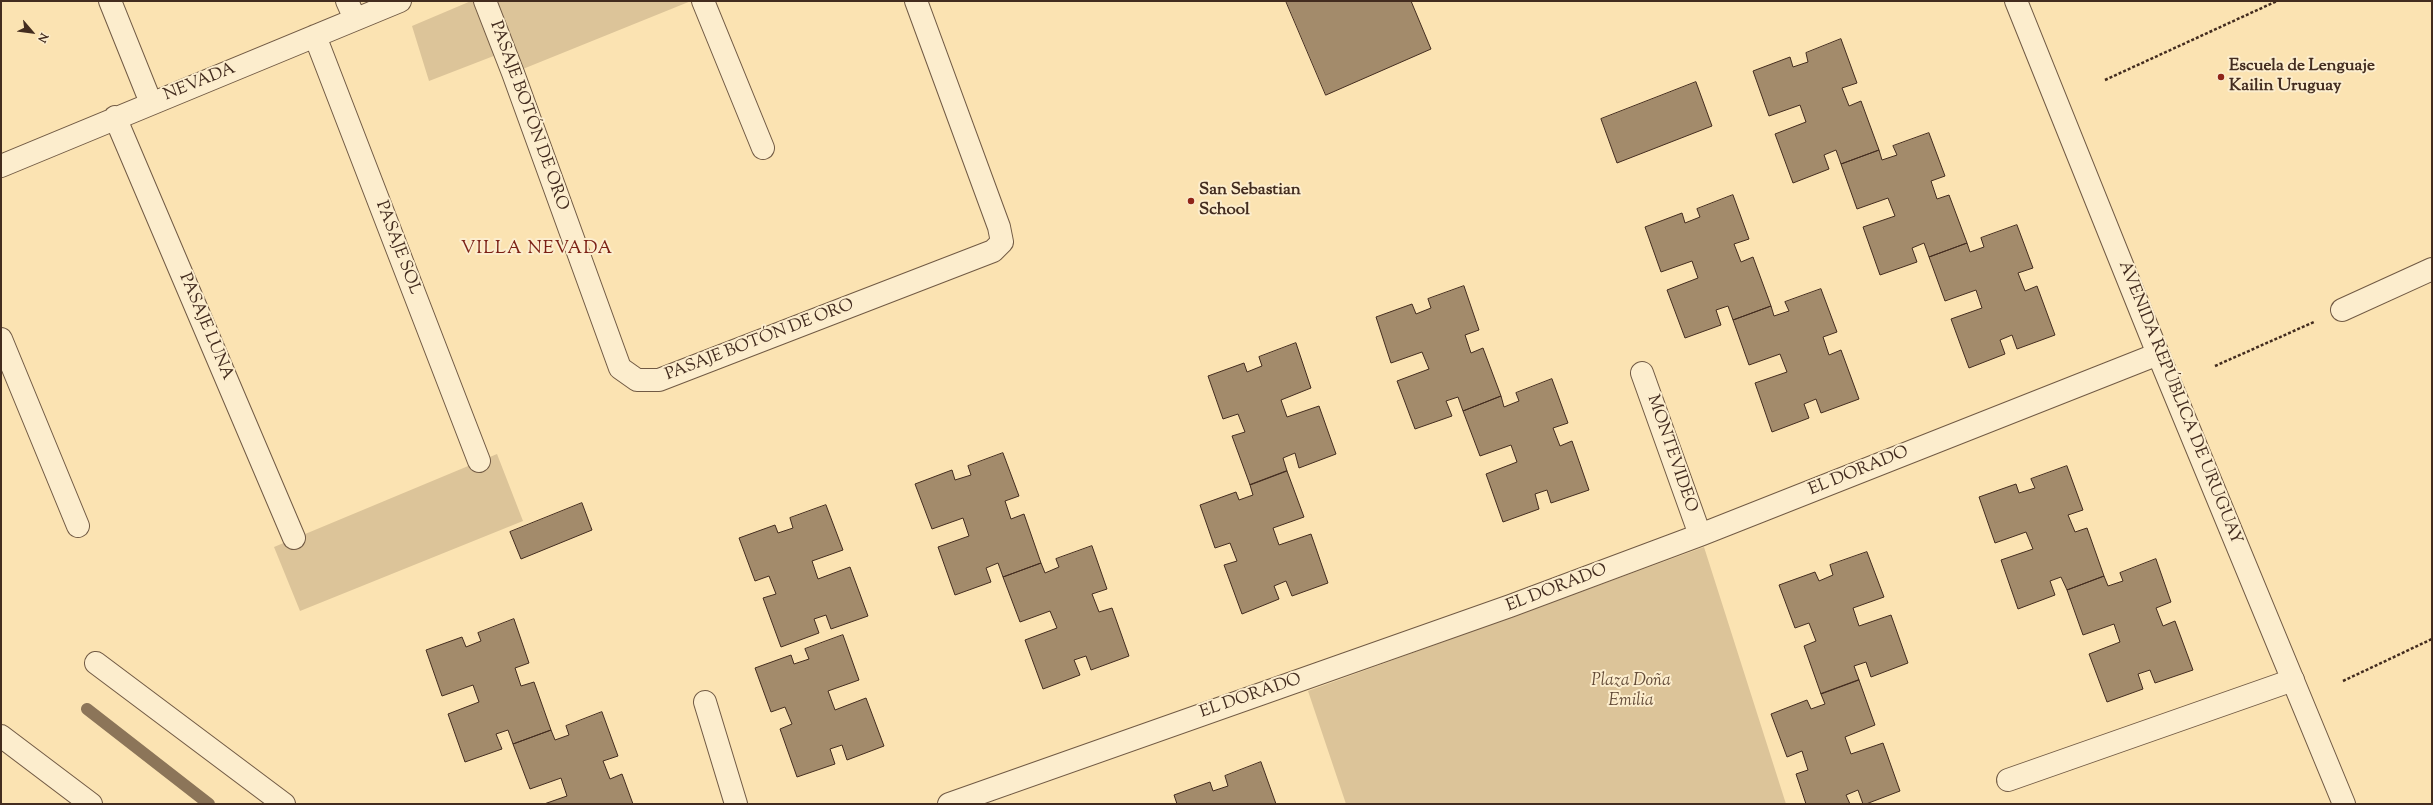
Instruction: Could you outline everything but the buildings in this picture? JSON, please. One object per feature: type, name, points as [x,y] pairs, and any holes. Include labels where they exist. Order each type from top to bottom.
[{"type":"street","points":[[110,1],[151,103]]},
{"type":"street","name":"NEVADA","points":[[1,166],[115,117],[315,36],[351,10],[400,1]]},
{"type":"street","name":"PASAJE BOTÓN DE ORO","points":[[485,1],[513,73],[620,368],[637,380],[659,380],[993,251],[1002,242],[999,227],[916,1]]},
{"type":"street","points":[[703,1],[763,148]]},
{"type":"street","name":"AVENIDA REPÚBLICA DE URUGUAY","points":[[2016,1],[2158,354],[2344,804]]},
{"type":"street","name":"PASAJE SOL","points":[[315,36],[479,461]]},
{"type":"street","name":"PASAJE LUNA","points":[[115,117],[294,538]]},
{"type":"street","points":[[2342,310],[2432,269]]},
{"type":"street","points":[[1,339],[78,526]]},
{"type":"street","name":"EL DORADO","points":[[949,804],[1503,609],[1700,535],[2158,354]]},
{"type":"street","name":"MONTEVIDEO","points":[[1642,373],[1700,535]]},
{"type":"street","points":[[96,663],[284,804]]},
{"type":"street","points":[[2008,780],[2293,680]]},
{"type":"street","points":[[705,702],[736,804]]},
{"type":"street","points":[[1,736],[91,804]]},
{"type":"path","points":[[2105,80],[2277,1]]},
{"type":"path","points":[[2215,366],[2342,310]]},
{"type":"path","points":[[2343,681],[2432,638]]},
{"type":"green space","points":[[471,1],[691,1],[513,73],[504,52],[429,81],[412,26]]},
{"type":"green space","points":[[497,454],[523,521],[300,611],[274,547]]},
{"type":"green space","name":"Plaza Doña Emilia","points":[[1704,547],[1786,804],[1346,804],[1308,691]]},
{"type":"waterway","points":[[87,709],[209,804]]},
{"type":"place","name":"Escuela de Lenguaje Kailin Uruguay","points":[[2221,77]]},
{"type":"place","name":"San Sebastian School","points":[[1191,201]]},
{"type":"district","name":"VILLA NEVADA","points":[[537,250]]}]
